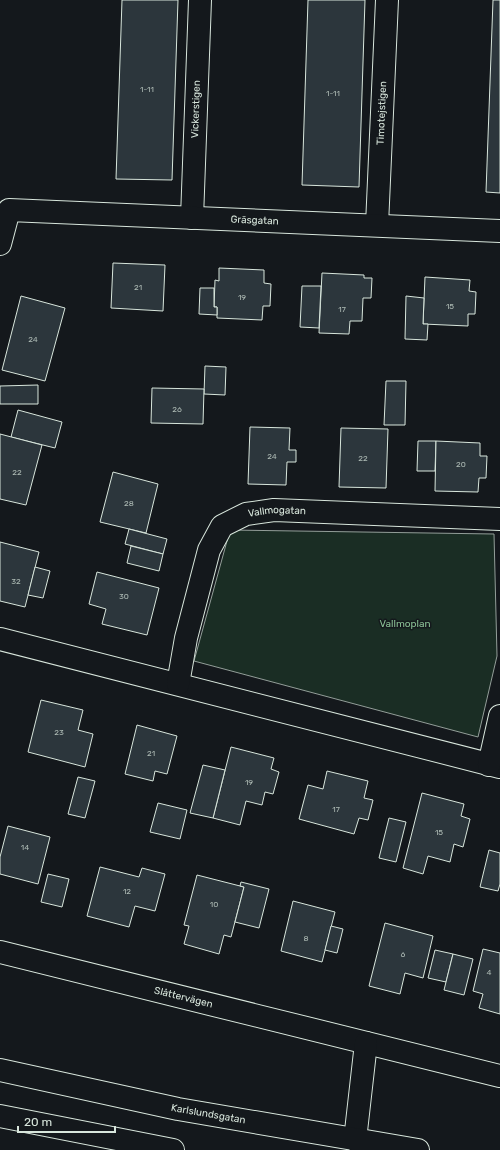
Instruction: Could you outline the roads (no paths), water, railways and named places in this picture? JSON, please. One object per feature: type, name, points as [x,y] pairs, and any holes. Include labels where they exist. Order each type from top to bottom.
[{"type":"street","name":"Vickerstigen","points":[[192,218],[200,0]]},
{"type":"street","name":"Timotejstigen","points":[[377,225],[387,0]]},
{"type":"street","name":"Gräsgatan","points":[[0,244],[9,210],[500,231]]},
{"type":"street","name":"Vallmogatan","points":[[178,684],[186,638],[208,550],[222,526],[246,514],[274,510],[500,519]]},
{"type":"street","points":[[0,639],[495,766],[500,716]]},
{"type":"street","name":"Slåttervägen","points":[[0,952],[500,1076]]},
{"type":"street","points":[[355,1145],[366,1043]]},
{"type":"street","name":"Karlslundsgatan","points":[[0,1070],[178,1109],[355,1145],[418,1150]]},
{"type":"street","points":[[0,1116],[173,1150]]},
{"type":"park label","name":"Vallmoplan","points":[[405,624]]}]
